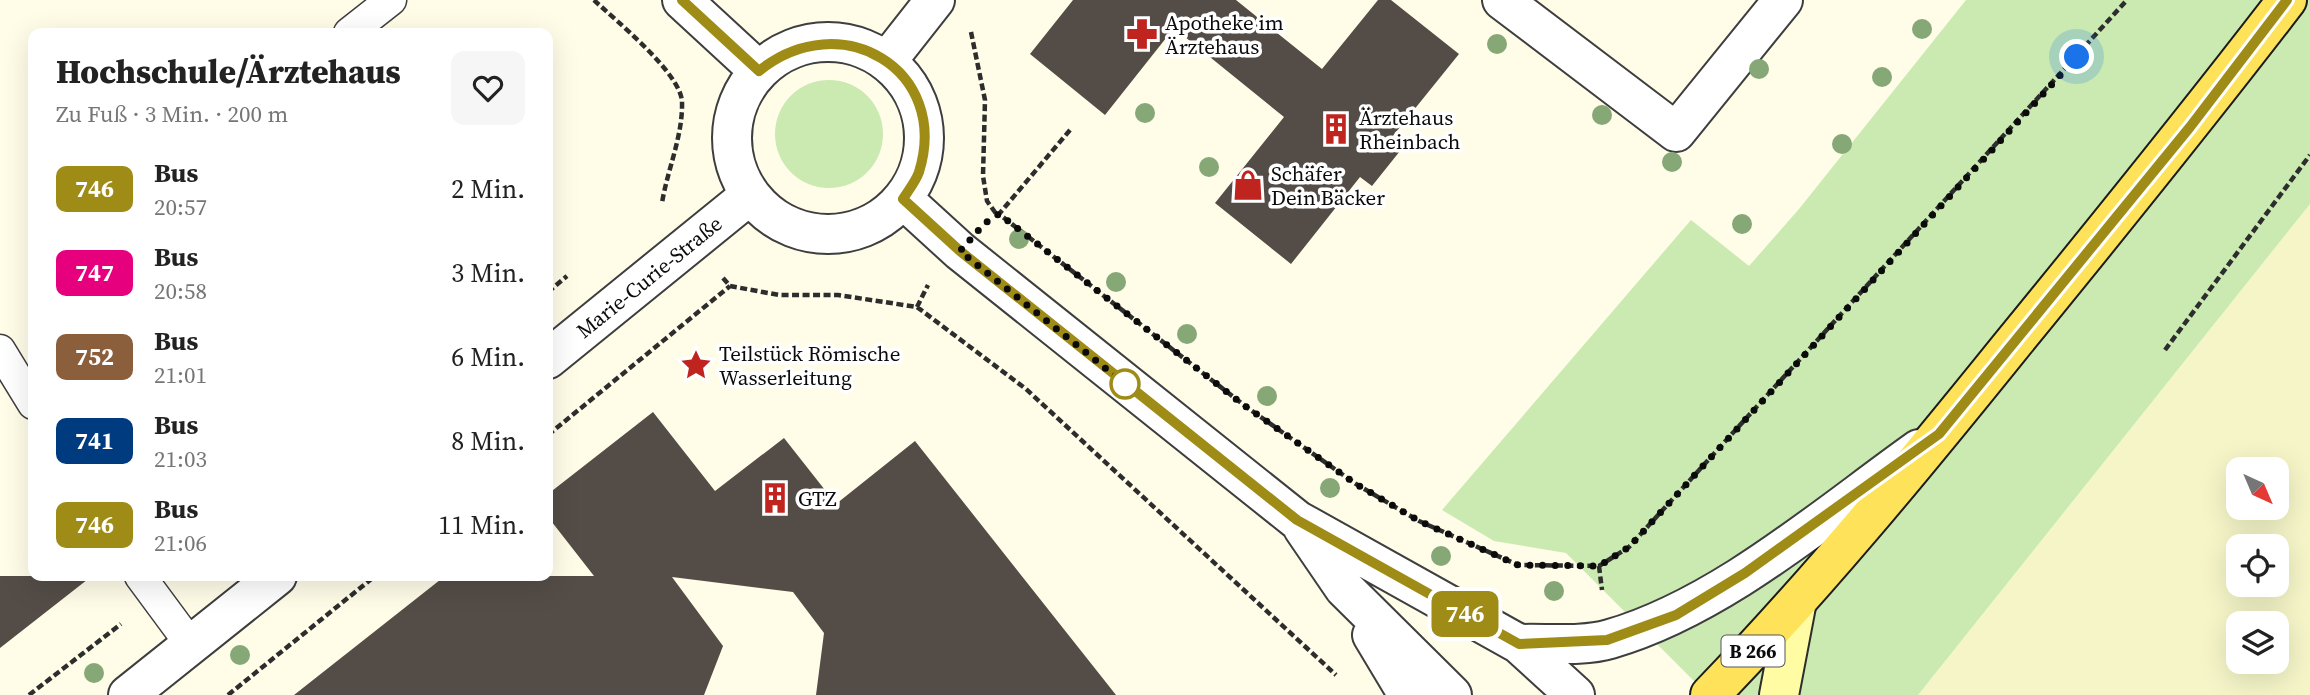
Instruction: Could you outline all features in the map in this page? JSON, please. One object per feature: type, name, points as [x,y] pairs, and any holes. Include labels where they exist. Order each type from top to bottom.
[{"type":"main road","name":"B 266","points":[[1710,695],[1796,606],[1939,434],[2190,127],[2287,0]]},
{"type":"main road","points":[[1779,695],[1796,606]]},
{"type":"street","points":[[682,0],[759,71]]},
{"type":"street","points":[[887,61],[935,0]]},
{"type":"street","points":[[1502,0],[1676,132],[1783,0]]},
{"type":"street","points":[[836,42],[863,48],[887,61],[914,92],[923,117],[925,145],[918,174],[903,199],[877,221],[849,233],[823,235],[798,231],[773,218],[750,195],[734,161],[733,123],[738,103],[759,71],[791,50],[813,43],[836,42]]},
{"type":"street","name":"Marie-Curie-Straße","points":[[553,355],[750,195]]},
{"type":"street","points":[[903,199],[960,251],[1297,520],[1519,644],[1575,695]]},
{"type":"street","points":[[1519,644],[1607,640],[1676,615],[1745,573],[1939,434]]},
{"type":"street","points":[[1297,520],[1344,588],[1408,695]]},
{"type":"street","points":[[128,695],[271,581]]},
{"type":"street","points":[[1344,588],[1452,695]]},
{"type":"lane","points":[[355,28],[391,0]]},
{"type":"lane","points":[[0,350],[28,396]]},
{"type":"lane","points":[[147,587],[191,645]]},
{"type":"path","points":[[594,0],[659,60]]},
{"type":"path","points":[[970,29],[985,100],[983,176],[987,201],[999,214],[1245,406],[1356,484],[1419,521],[1518,565],[1599,566],[1629,547],[2127,0]]},
{"type":"path","points":[[1070,130],[999,214],[985,223],[931,279],[917,306],[1026,389],[1334,673],[1342,684]]},
{"type":"path","points":[[2165,350],[2310,155]]},
{"type":"path","points":[[553,431],[730,286]]},
{"type":"path","points":[[228,695],[369,581]]},
{"type":"path","points":[[29,695],[147,587]]},
{"type":"green space","points":[[1966,0],[2310,0],[2310,204],[1918,695],[1708,695],[1566,553],[1494,541],[1442,510],[1691,220],[1749,266],[1799,209]]},
{"type":"green space","points":[[829,80],[850,84],[867,96],[879,113],[883,134],[879,155],[867,172],[850,184],[829,188],[808,184],[791,172],[779,155],[775,134],[779,113],[791,96],[808,84]]},
{"type":"green space","points":[[2310,204],[2310,695],[1918,695]]},
{"type":"building","name":"Ärztehaus Rheinbach","points":[[1073,0],[1236,0],[1322,69],[1378,0],[1391,0],[1459,54],[1388,142],[1400,151],[1372,186],[1360,177],[1291,264],[1215,203],[1284,117],[1174,28],[1105,115],[1030,54]]},
{"type":"building","points":[[653,412],[715,491],[784,438],[836,504],[915,441],[1116,695],[816,695],[824,633],[793,592],[672,577],[723,646],[704,695],[294,695],[439,581],[553,581],[553,576],[594,576],[553,523],[553,490]]},
{"type":"building","points":[[0,576],[28,576],[28,581],[86,581],[0,648]]},
{"type":"bus line","name":"746","points":[[682,0],[759,71],[774,58],[813,43],[836,42],[863,48],[887,61],[902,75],[914,92],[923,117],[925,145],[918,174],[903,199],[917,212],[960,251],[1297,520],[1519,644],[1607,640],[1676,615],[1745,573],[1939,434],[2190,127],[2287,0]]},
{"type":"place","name":"Apotheke im Ärztehaus","points":[[1142,34]]},
{"type":"place","name":"Ärztehaus Rheinbach","points":[[1336,129]]},
{"type":"place","name":"Schäfer Dein Bäcker","points":[[1248,185]]},
{"type":"place","name":"Teilstück Römische Wasserleitung","points":[[696,365]]},
{"type":"place","name":"GTZ","points":[[775,498]]},
{"type":"route","points":[[1125,384],[960,251],[985,223],[999,214],[1245,406],[1356,484],[1419,521],[1518,565],[1599,566],[1629,547],[2077,57]]}]
